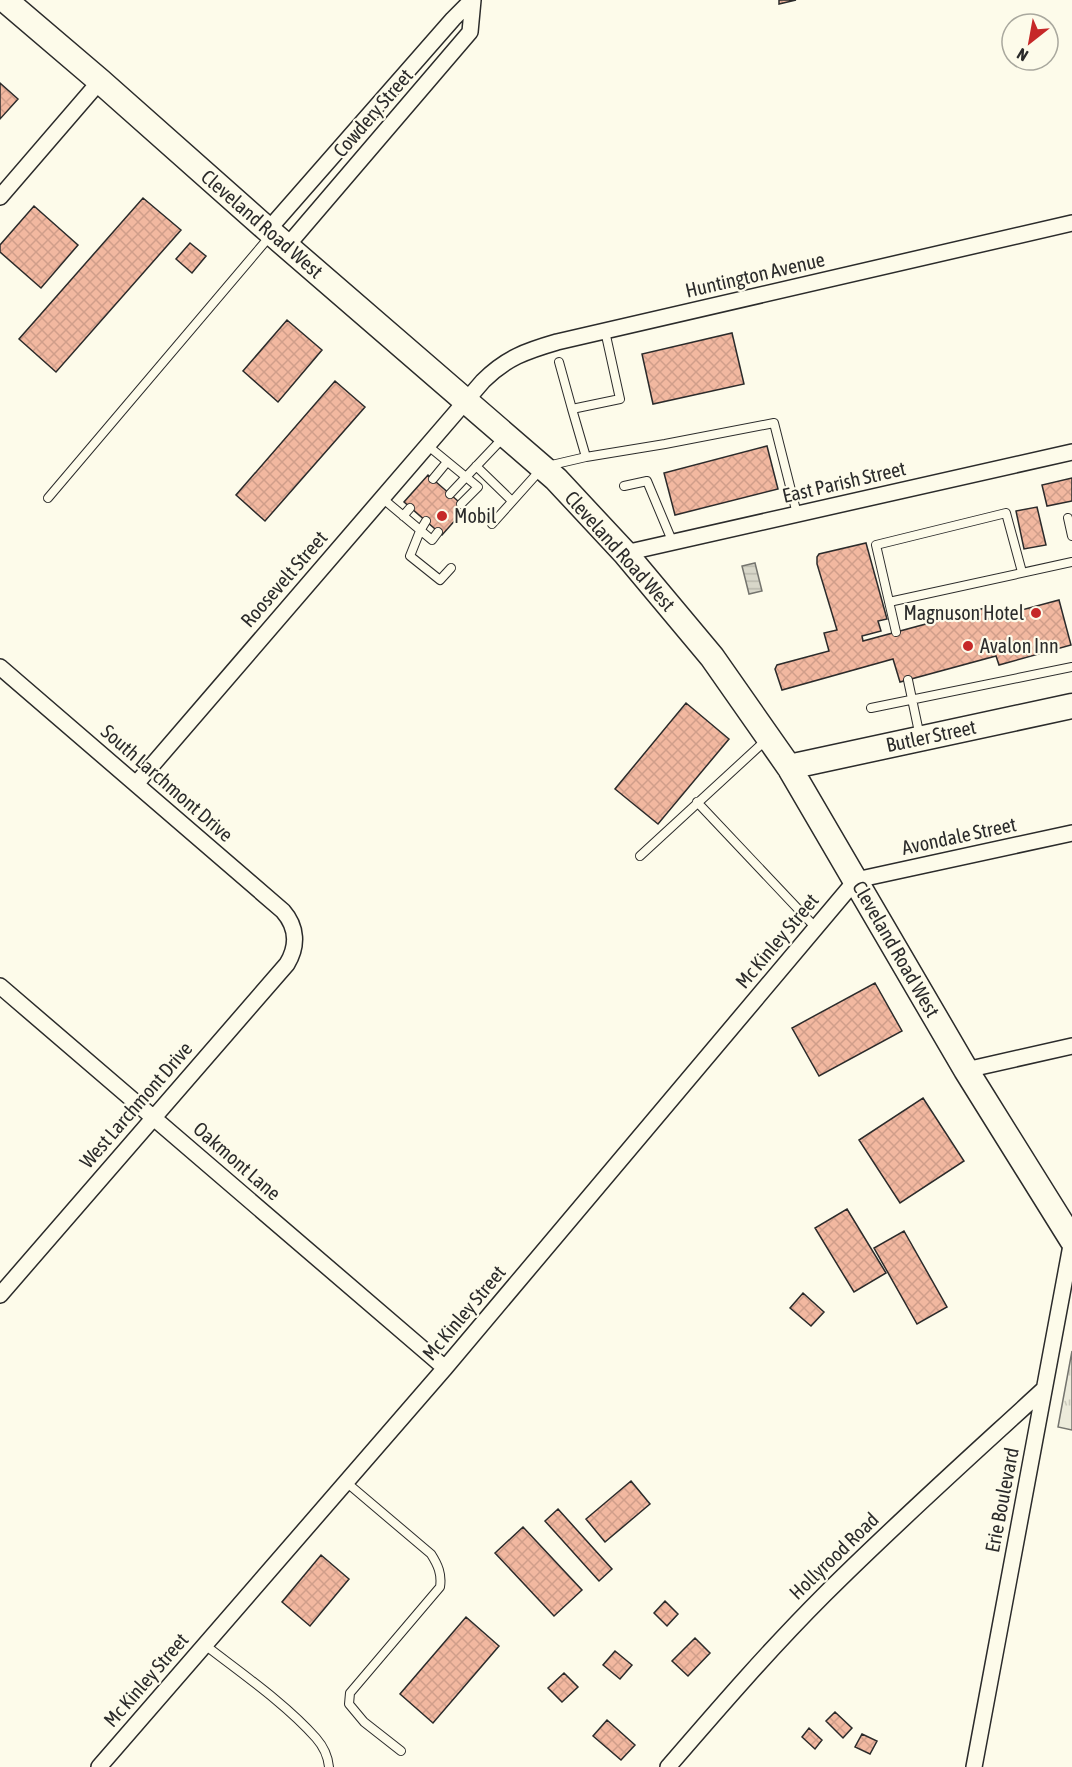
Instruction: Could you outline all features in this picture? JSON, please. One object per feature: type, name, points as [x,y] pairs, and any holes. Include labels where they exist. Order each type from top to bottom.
[{"type":"main road","name":"Cleveland Road West","points":[[6,0],[543,467],[625,553],[712,657],[789,767],[966,1070],[1072,1240]]},
{"type":"main road","name":"Butler Street","points":[[789,767],[1072,706]]},
{"type":"street","name":"Cowdery Street","points":[[276,237],[453,19],[473,0]]},
{"type":"street","name":"Cowdery Street","points":[[276,237],[470,32],[473,0]]},
{"type":"street","points":[[0,198],[100,81]]},
{"type":"street","name":"Huntington Avenue","points":[[465,401],[490,374],[515,356],[534,348],[1072,223]]},
{"type":"street","name":"Roosevelt Street","points":[[136,784],[465,401]]},
{"type":"street","name":"East Parish Street","points":[[625,553],[1072,452]]},
{"type":"street","name":"South Larchmont Drive","points":[[0,667],[283,911],[292,925],[295,939]]},
{"type":"street","name":"Avondale Street","points":[[856,880],[1072,833]]},
{"type":"street","name":"Mc Kinley Street","points":[[99,1767],[445,1368],[856,880]]},
{"type":"street","name":"West Larchmont Drive","points":[[0,1295],[287,964],[295,939]]},
{"type":"street","name":"Oakmont Lane","points":[[0,986],[445,1368]]},
{"type":"street","points":[[966,1070],[1072,1046]]},
{"type":"street","name":"Erie Boulevard","points":[[974,1767],[1072,1240]]},
{"type":"street","name":"Hollyrood Road","points":[[668,1767],[762,1658],[824,1594],[1044,1389]]},
{"type":"lane","points":[[48,498],[276,237]]},
{"type":"lane","points":[[572,409],[620,399],[605,331]]},
{"type":"lane","points":[[559,362],[586,457]]},
{"type":"lane","points":[[492,524],[543,467],[774,423],[797,514]]},
{"type":"lane","points":[[450,494],[506,435]]},
{"type":"lane","points":[[427,445],[478,487],[461,504]]},
{"type":"lane","points":[[433,479],[447,462]]},
{"type":"lane","points":[[476,466],[512,501]]},
{"type":"lane","points":[[624,486],[647,481],[673,543]]},
{"type":"lane","points":[[382,498],[432,540],[438,532]]},
{"type":"lane","points":[[403,516],[410,507]]},
{"type":"lane","points":[[896,632],[876,545],[1006,513],[1022,572]]},
{"type":"lane","points":[[1068,519],[1072,536]]},
{"type":"lane","points":[[426,521],[410,556],[440,580],[451,568]]},
{"type":"lane","points":[[889,602],[1072,562]]},
{"type":"lane","points":[[871,708],[1072,667]]},
{"type":"lane","points":[[908,680],[921,738]]},
{"type":"lane","points":[[639,856],[769,738]]},
{"type":"lane","points":[[697,802],[816,928]]},
{"type":"lane","points":[[346,1482],[431,1554],[438,1565],[441,1578],[440,1587],[350,1694],[350,1704],[364,1722],[402,1752]]},
{"type":"lane","points":[[205,1645],[284,1708],[316,1739],[328,1757],[329,1767]]},
{"type":"green space","points":[[1072,1351],[1072,1430],[1058,1427]]},
{"type":"shaded area","points":[[755,563],[762,591],[749,594],[742,566]]},
{"type":"building","points":[[779,0],[796,0],[779,4]]},
{"type":"building","points":[[0,83],[18,99],[0,119]]},
{"type":"building","points":[[143,198],[181,230],[56,372],[19,339]]},
{"type":"building","points":[[34,206],[78,245],[41,288],[0,252],[0,245]]},
{"type":"building","points":[[190,243],[206,256],[192,273],[176,259]]},
{"type":"building","points":[[287,320],[322,350],[278,402],[243,371]]},
{"type":"building","points":[[732,333],[744,384],[653,404],[642,354]]},
{"type":"building","points":[[335,381],[365,407],[265,521],[236,495]]},
{"type":"building","points":[[767,446],[778,489],[675,515],[664,473]]},
{"type":"building","points":[[428,475],[466,508],[442,535],[404,502]]},
{"type":"building","points":[[1072,478],[1072,501],[1047,506],[1042,485]]},
{"type":"building","points":[[1037,507],[1046,545],[1024,549],[1016,511]]},
{"type":"building","name":"Magnuson Hotel","points":[[866,543],[887,619],[878,621],[881,631],[862,636],[863,641],[985,608],[988,619],[1059,600],[1071,645],[999,665],[996,656],[900,682],[893,659],[782,690],[775,669],[777,665],[829,651],[824,633],[837,630],[817,564],[817,557],[819,554]]},
{"type":"building","points":[[686,703],[729,739],[658,824],[615,789]]},
{"type":"building","points":[[875,983],[902,1031],[819,1076],[792,1028]]},
{"type":"building","points":[[923,1098],[964,1161],[900,1203],[859,1140]]},
{"type":"building","points":[[847,1209],[886,1273],[854,1292],[815,1228]]},
{"type":"building","points":[[904,1231],[947,1307],[917,1324],[874,1248]]},
{"type":"building","points":[[803,1293],[824,1312],[811,1326],[790,1308]]},
{"type":"building","points":[[631,1481],[650,1504],[605,1542],[586,1519]]},
{"type":"building","points":[[558,1509],[612,1569],[599,1581],[545,1521]]},
{"type":"building","points":[[523,1527],[582,1590],[554,1616],[495,1553]]},
{"type":"building","points":[[321,1555],[349,1579],[310,1626],[282,1602]]},
{"type":"building","points":[[665,1601],[678,1614],[667,1626],[654,1613]]},
{"type":"building","points":[[466,1617],[499,1646],[433,1723],[400,1694]]},
{"type":"building","points":[[695,1638],[710,1653],[688,1676],[672,1661]]},
{"type":"building","points":[[615,1651],[632,1665],[620,1679],[603,1665]]},
{"type":"building","points":[[564,1673],[578,1687],[562,1702],[548,1688]]},
{"type":"building","points":[[835,1712],[852,1728],[843,1738],[826,1721]]},
{"type":"building","points":[[607,1720],[635,1745],[621,1760],[593,1736]]},
{"type":"building","points":[[809,1728],[822,1740],[815,1749],[802,1737]]},
{"type":"building","points":[[862,1734],[877,1741],[870,1754],[855,1747]]},
{"type":"place","name":"Mobil","points":[[442,516]]},
{"type":"place","name":"Magnuson Hotel","points":[[1036,613]]},
{"type":"place","name":"Avalon Inn","points":[[968,646]]}]
